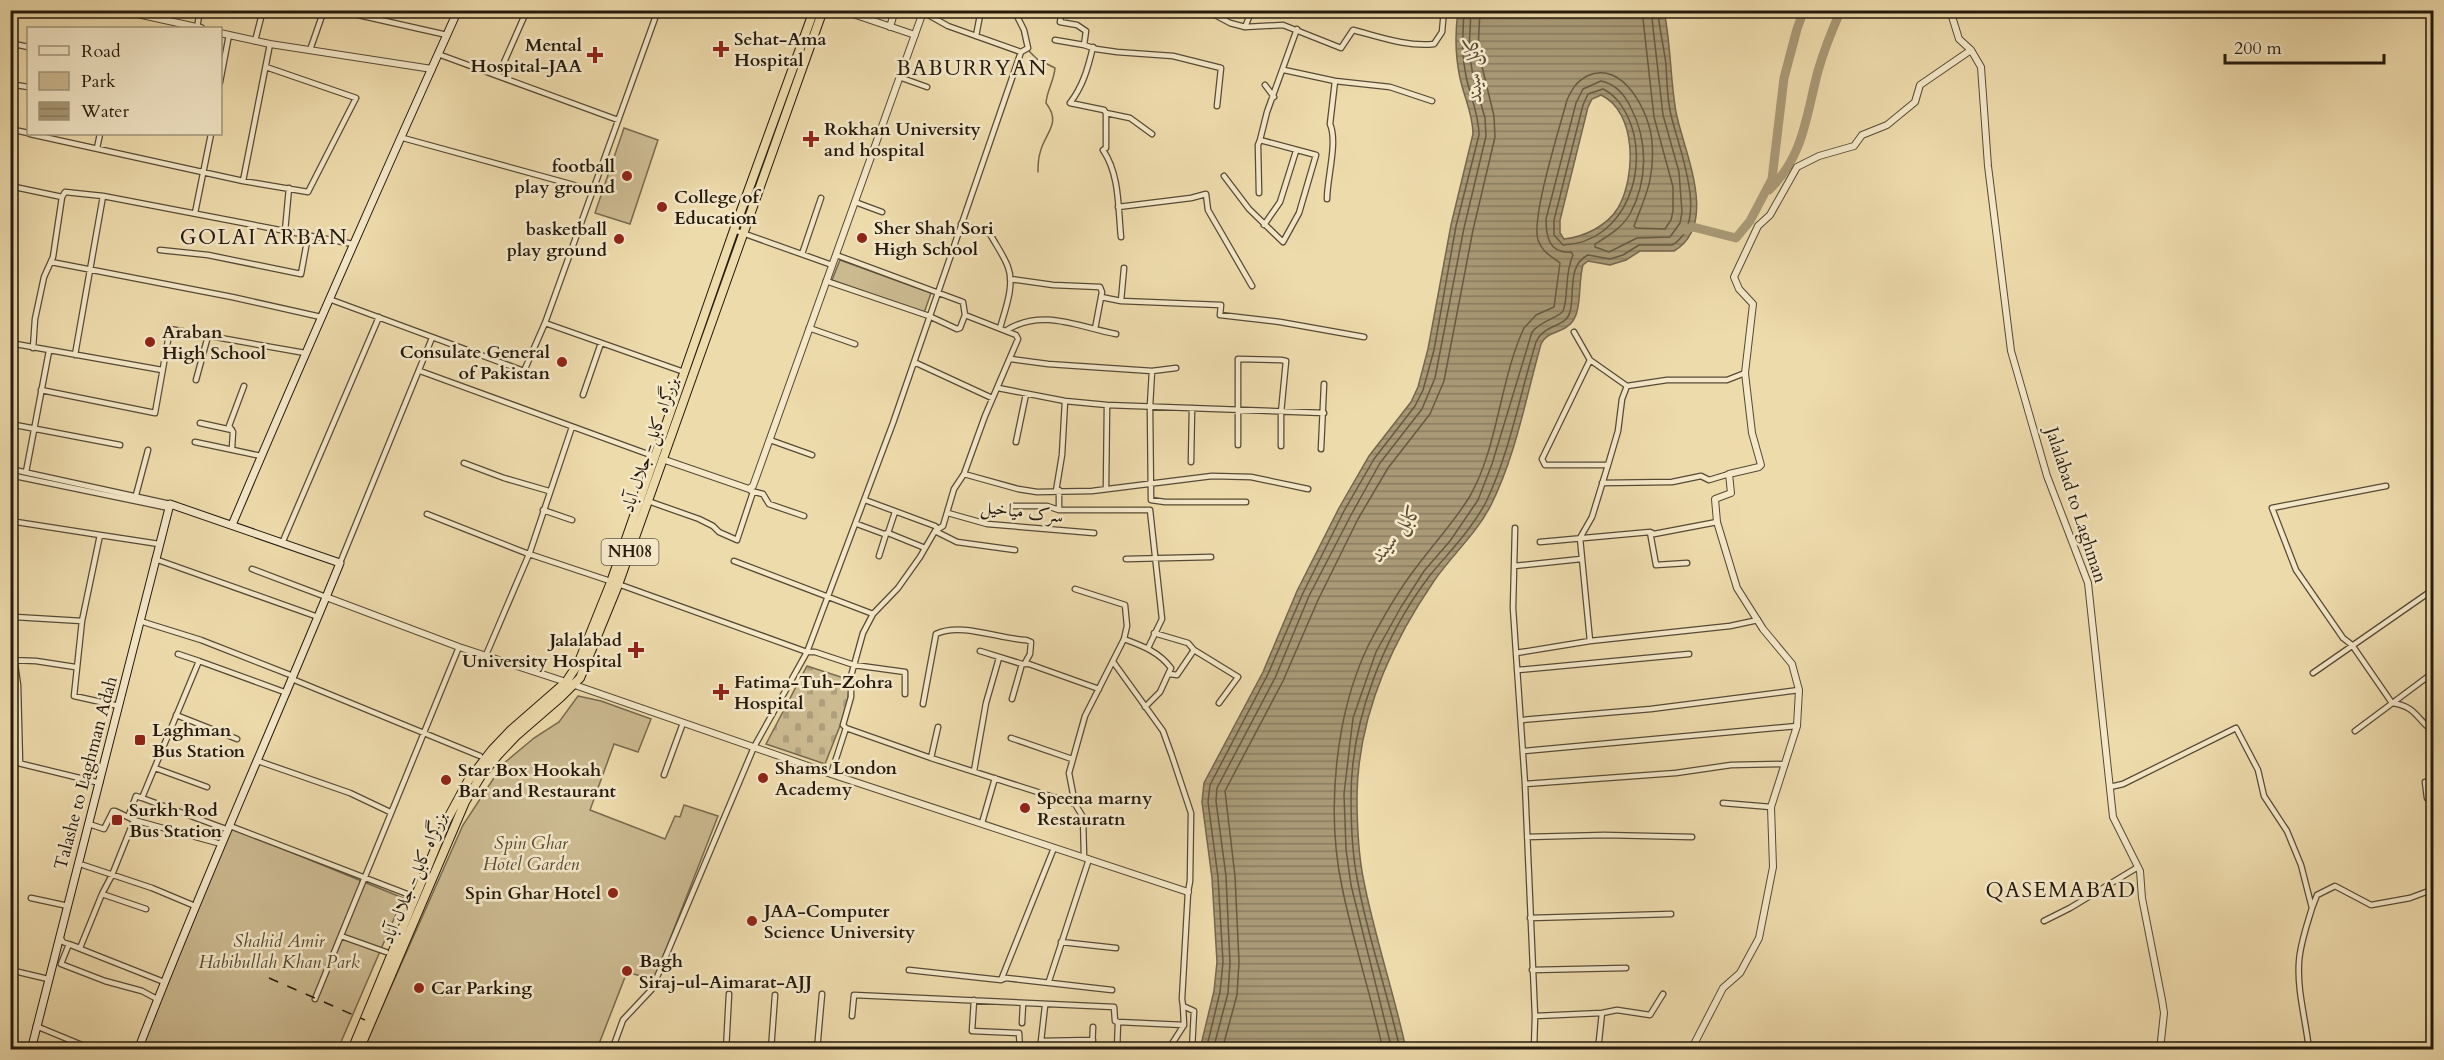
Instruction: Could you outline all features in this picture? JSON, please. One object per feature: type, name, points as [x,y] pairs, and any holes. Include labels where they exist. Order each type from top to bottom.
[{"type":"highway","name":"بزرگراه کابل- جلال آباد","points":[[352,1050],[465,802],[481,776],[516,736],[585,668],[739,231],[814,10]]},
{"type":"highway","name":"بزرگراه کابل- جلال آباد","points":[[615,583],[648,501],[685,372],[823,10]]},
{"type":"highway","name":"بزرگراه کابل- جلال آباد","points":[[360,1050],[419,899]]},
{"type":"main road","points":[[232,525],[329,298],[403,138],[458,10]]},
{"type":"main road","points":[[138,1050],[220,844],[258,761],[340,563],[283,541],[169,506]]},
{"type":"main road","name":"Talashe to Laghman Adah","points":[[31,1050],[169,506]]},
{"type":"street","points":[[119,10],[152,14],[196,27]]},
{"type":"street","points":[[199,27],[200,10]]},
{"type":"street","points":[[255,40],[263,10]]},
{"type":"street","points":[[310,50],[324,10]]},
{"type":"street","points":[[336,10],[368,13],[447,35]]},
{"type":"street","points":[[498,76],[526,10]]},
{"type":"street","points":[[329,298],[522,371],[545,322],[658,10]]},
{"type":"street","points":[[841,10],[915,35]]},
{"type":"street","points":[[890,27],[896,10]]},
{"type":"street","points":[[976,36],[981,10]]},
{"type":"street","points":[[629,1050],[613,1047],[623,1020],[652,989],[754,747],[807,652],[865,500],[961,224],[1025,50],[1024,30],[1014,10]]},
{"type":"street","points":[[1062,10],[1060,22],[1077,25],[1086,31],[1084,45]]},
{"type":"street","points":[[1191,10],[1215,15],[1245,27],[1283,25],[1341,48],[1353,30],[1399,42],[1434,44],[1442,32],[1444,10]]},
{"type":"street","points":[[1245,27],[1252,10]]},
{"type":"street","name":"Jalalabad to Laghman","points":[[1950,10],[1959,39],[1971,50],[1981,67],[1988,166],[2011,351],[2047,476],[2088,583],[2113,817],[2138,867],[2164,1013],[2160,1050]]},
{"type":"street","points":[[648,501],[699,519],[718,532],[737,540],[751,490],[915,35],[921,11],[948,26],[1025,50]]},
{"type":"street","points":[[1259,194],[1258,145],[1297,29]]},
{"type":"street","points":[[222,33],[270,44],[432,69]]},
{"type":"street","points":[[222,73],[230,35]]},
{"type":"street","points":[[1055,40],[1093,47],[1096,50],[1173,56],[1221,68],[1217,106]]},
{"type":"street","points":[[10,43],[27,47]]},
{"type":"street","points":[[243,181],[270,44]]},
{"type":"street","points":[[1093,47],[1080,91],[1070,103],[1130,118],[1152,134]]},
{"type":"street","points":[[1602,483],[1672,482],[1701,476],[1709,480],[1760,466],[1752,433],[1745,373],[1753,304],[1739,289],[1734,277],[1758,226],[1770,214],[1797,167],[1819,156],[1854,146],[1862,135],[1887,125],[1916,102],[1920,85],[1971,50]]},
{"type":"street","points":[[438,54],[618,120]]},
{"type":"street","points":[[38,135],[243,181],[308,192],[356,98],[266,67]]},
{"type":"street","points":[[1284,70],[1335,81],[1390,87],[1432,101]]},
{"type":"street","points":[[899,77],[927,87]]},
{"type":"street","points":[[1327,198],[1327,182],[1332,157],[1330,124],[1335,81]]},
{"type":"street","points":[[10,84],[27,87]]},
{"type":"street","points":[[1265,85],[1274,97]]},
{"type":"street","points":[[1106,113],[1106,147],[1103,150],[1109,159],[1116,184],[1121,237]]},
{"type":"street","points":[[10,129],[27,133]]},
{"type":"street","points":[[97,148],[100,135]]},
{"type":"street","points":[[195,213],[211,135]]},
{"type":"street","points":[[403,138],[592,190]]},
{"type":"street","points":[[1224,176],[1239,197],[1282,242],[1299,213],[1316,155],[1260,140]]},
{"type":"street","points":[[1264,225],[1280,202],[1296,151]]},
{"type":"street","points":[[10,186],[62,197]]},
{"type":"street","points":[[285,231],[289,188]]},
{"type":"street","points":[[33,348],[35,319],[44,277],[51,262],[62,197],[65,192],[103,196],[353,244]]},
{"type":"street","points":[[1118,207],[1206,194],[1208,210],[1252,286]]},
{"type":"street","points":[[75,355],[103,196]]},
{"type":"street","points":[[802,254],[821,198]]},
{"type":"street","points":[[855,202],[882,212]]},
{"type":"street","points":[[961,224],[990,234],[1008,268],[1010,279],[1006,308],[1000,328]]},
{"type":"street","points":[[739,231],[832,265]]},
{"type":"street","points":[[160,250],[208,255],[301,274],[308,236]]},
{"type":"street","points":[[826,281],[929,316],[959,329],[964,315],[963,302],[836,255]]},
{"type":"street","points":[[51,262],[232,297],[321,317]]},
{"type":"street","points":[[1121,301],[1124,268]]},
{"type":"street","points":[[1010,279],[1100,288],[1101,297],[1095,329]]},
{"type":"street","points":[[1101,297],[1121,301],[1221,304],[1220,315],[1280,322],[1364,337]]},
{"type":"street","points":[[964,315],[1007,330],[1016,335],[1018,339],[992,398],[964,474],[954,489],[943,526],[936,530],[898,588],[873,614],[863,633],[851,676],[851,697],[843,725],[931,758],[1075,804]]},
{"type":"street","points":[[283,541],[379,317]]},
{"type":"street","points":[[1007,330],[1019,322],[1056,320],[1116,334]]},
{"type":"street","points":[[545,322],[685,372]]},
{"type":"street","points":[[809,328],[855,344]]},
{"type":"street","points":[[41,390],[155,413],[170,329],[305,353]]},
{"type":"street","points":[[1574,332],[1590,360],[1628,386],[1667,380],[1727,380],[1745,373]]},
{"type":"street","points":[[196,380],[208,336]]},
{"type":"street","points":[[340,563],[432,338]]},
{"type":"street","points":[[10,343],[162,370]]},
{"type":"street","points":[[583,394],[601,343]]},
{"type":"street","points":[[26,472],[49,351]]},
{"type":"street","points":[[1011,359],[1048,364],[1152,371],[1176,368]]},
{"type":"street","points":[[1238,445],[1238,359],[1286,361],[1281,413],[1281,446]]},
{"type":"street","points":[[1590,360],[1542,459],[1545,465],[1608,465]]},
{"type":"street","points":[[914,362],[992,398]]},
{"type":"street","points":[[420,371],[763,494],[769,504],[804,516]]},
{"type":"street","points":[[1152,371],[1150,483],[1153,501],[1246,502]]},
{"type":"street","points":[[1321,449],[1324,384]]},
{"type":"street","points":[[233,450],[232,430],[229,426],[244,386]]},
{"type":"street","points":[[1590,641],[1580,538],[1592,517],[1618,431],[1622,399],[1628,386]]},
{"type":"street","points":[[998,388],[1065,401],[1107,405],[1324,413]]},
{"type":"street","points":[[904,390],[912,392]]},
{"type":"street","points":[[1016,442],[1026,394]]},
{"type":"street","points":[[1059,510],[1057,490],[1062,455],[1065,401]]},
{"type":"street","points":[[1106,489],[1107,405]]},
{"type":"street","points":[[1191,462],[1192,408]]},
{"type":"street","points":[[200,423],[232,430]]},
{"type":"street","points":[[10,424],[120,445]]},
{"type":"street","points":[[486,655],[530,552],[572,427]]},
{"type":"street","points":[[770,440],[812,455]]},
{"type":"street","points":[[195,442],[261,456]]},
{"type":"street","points":[[136,495],[148,450]]},
{"type":"street","points":[[464,463],[549,491]]},
{"type":"street","points":[[10,469],[136,495],[169,506]]},
{"type":"street","points":[[964,474],[1037,492],[1106,489],[1212,476],[1251,477],[1308,489]]},
{"type":"street","points":[[1691,1050],[1723,988],[1740,973],[1760,939],[1773,867],[1770,807],[1797,726],[1799,690],[1792,664],[1737,588],[1717,522],[1715,499],[1731,493],[1729,474]]},
{"type":"street","points":[[10,475],[169,506]]},
{"type":"street","points":[[2386,486],[2272,508],[2296,570],[2343,638],[2352,645],[2392,703],[2402,704],[2415,711],[2433,732]]},
{"type":"street","points":[[865,500],[936,530],[957,542],[1015,550]]},
{"type":"street","points":[[1012,506],[1047,506],[1059,510],[1150,510],[1162,619],[1148,648]]},
{"type":"street","points":[[543,510],[572,520]]},
{"type":"street","points":[[879,556],[896,512]]},
{"type":"street","name":"سرک میاخیل","points":[[948,513],[987,524],[1094,533]]},
{"type":"street","points":[[428,514],[807,652],[815,652],[854,665],[905,672],[904,694]]},
{"type":"street","points":[[10,521],[159,544]]},
{"type":"street","points":[[1540,542],[1650,532],[1654,534],[1717,522]]},
{"type":"street","points":[[856,524],[925,548]]},
{"type":"street","points":[[1515,528],[1516,653],[1524,751],[1535,1016],[1534,1050]]},
{"type":"street","points":[[1650,532],[1656,565],[1687,563]]},
{"type":"street","points":[[100,535],[82,621],[75,667],[74,696],[119,706]]},
{"type":"street","points":[[1126,558],[1211,557]]},
{"type":"street","points":[[155,559],[318,617]]},
{"type":"street","points":[[1514,566],[1581,559]]},
{"type":"street","points":[[734,561],[873,614]]},
{"type":"street","points":[[252,569],[459,647],[831,774],[1188,892]]},
{"type":"street","points":[[1049,981],[1087,858],[1084,824],[1075,804],[1069,773],[1072,759],[1085,716],[1114,663],[1125,639],[1127,626],[1125,605],[1075,589]]},
{"type":"street","points":[[2313,673],[2433,589]]},
{"type":"street","points":[[15,617],[82,621]]},
{"type":"street","points":[[1516,653],[1590,641],[1730,626],[1758,620]]},
{"type":"street","points":[[140,621],[201,640],[480,756]]},
{"type":"street","points":[[10,630],[20,763]]},
{"type":"street","points":[[923,704],[936,634],[957,630],[1031,642],[1030,654],[1024,664],[1012,699]]},
{"type":"street","points":[[1154,633],[1188,643],[1194,650],[1238,677],[1219,703]]},
{"type":"street","points":[[1125,639],[1148,648],[1166,661],[1171,668],[1160,692],[1145,707]]},
{"type":"street","points":[[315,999],[459,647]]},
{"type":"street","points":[[1170,674],[1177,675],[1194,650]]},
{"type":"street","points":[[980,651],[1099,689]]},
{"type":"street","points":[[178,654],[287,693]]},
{"type":"street","points":[[1518,670],[1689,654]]},
{"type":"street","points":[[974,771],[986,703],[999,658]]},
{"type":"street","points":[[13,661],[36,661],[75,667]]},
{"type":"street","points":[[142,798],[199,661]]},
{"type":"street","points":[[1114,663],[1163,731],[1191,813],[1184,1025],[1168,1050]]},
{"type":"street","points":[[2355,731],[2433,672]]},
{"type":"street","points":[[1522,720],[1651,709],[1799,690]]},
{"type":"street","points":[[10,708],[17,710]]},
{"type":"street","points":[[176,715],[237,739]]},
{"type":"street","points":[[664,775],[683,723]]},
{"type":"street","points":[[1524,751],[1797,726]]},
{"type":"street","points":[[931,758],[938,727]]},
{"type":"street","points":[[831,774],[846,728]]},
{"type":"street","points":[[2110,787],[2123,784],[2236,728],[2258,770],[2264,796],[2291,840],[2301,865],[2312,908]]},
{"type":"street","points":[[1011,738],[1072,759]]},
{"type":"street","points":[[10,761],[100,783]]},
{"type":"street","points":[[258,761],[351,793],[390,812]]},
{"type":"street","points":[[1525,784],[1676,773],[1731,765],[1785,764]]},
{"type":"street","points":[[155,768],[207,788]]},
{"type":"street","points":[[982,823],[995,778]]},
{"type":"street","points":[[2425,782],[2427,798],[2433,799]]},
{"type":"street","points":[[134,820],[129,815],[136,796],[366,877],[419,899]]},
{"type":"street","points":[[1723,803],[1770,807]]},
{"type":"street","points":[[89,824],[104,829],[113,811],[134,820],[220,844]]},
{"type":"street","points":[[80,948],[134,820]]},
{"type":"street","points":[[1527,837],[1604,835],[1692,837]]},
{"type":"street","points":[[1001,980],[1054,848]]},
{"type":"street","points":[[82,865],[152,888],[195,906]]},
{"type":"street","points":[[2044,921],[2138,867]]},
{"type":"street","points":[[2309,1050],[2307,1024],[2300,996],[2299,961],[2317,895],[2335,886],[2371,905],[2410,898],[2433,889]]},
{"type":"street","points":[[102,894],[146,909]]},
{"type":"street","points":[[31,898],[68,906]]},
{"type":"street","points":[[1530,918],[1671,914]]},
{"type":"street","points":[[60,935],[63,942],[80,948]]},
{"type":"street","points":[[340,936],[386,952]]},
{"type":"street","points":[[1061,942],[1116,948]]},
{"type":"street","points":[[157,999],[61,964],[69,944],[164,982]]},
{"type":"street","points":[[1532,970],[1626,968]]},
{"type":"street","points":[[10,970],[48,979]]},
{"type":"street","points":[[909,970],[1001,980],[1006,978],[1049,981],[1112,990]]},
{"type":"street","points":[[726,1050],[729,994]]},
{"type":"street","points":[[817,1050],[822,994]]},
{"type":"street","points":[[1535,1016],[1602,1013],[1617,1010],[1650,1015],[1662,994]]},
{"type":"street","points":[[771,1050],[775,995]]},
{"type":"street","points":[[852,1016],[854,995],[974,1000],[1045,1006],[1114,1007],[1114,1021],[1184,1025]]},
{"type":"street","points":[[974,1000],[972,1031],[1019,1034],[1020,1050]]},
{"type":"street","points":[[1022,1023],[1023,1004]]},
{"type":"street","points":[[1045,1006],[1041,1041],[1093,1040]]},
{"type":"street","points":[[1183,1006],[1194,1011],[1192,1050]]},
{"type":"street","points":[[1598,1050],[1602,1013]]},
{"type":"street","points":[[1117,1050],[1118,1022]]},
{"type":"street","points":[[36,1026],[94,1050]]},
{"type":"street","points":[[1092,1050],[1093,1027]]},
{"type":"green space","name":"football play ground","points":[[624,128],[658,140],[630,224],[595,213]]},
{"type":"green space","points":[[840,260],[931,293],[924,313],[832,280]]},
{"type":"green space","points":[[807,666],[850,680],[847,708],[825,764],[766,744]]},
{"type":"green space","name":"Spin Ghar Hotel Garden","points":[[578,696],[601,701],[651,719],[638,752],[614,744],[590,810],[665,839],[675,816],[680,817],[684,805],[718,816],[654,980],[627,972],[597,1049],[363,1050],[463,825],[503,764],[534,738],[559,722]]},
{"type":"green space","name":"Shahid Amir Habibullah Khan Park","points":[[230,827],[403,898],[338,1049],[141,1050]]},
{"type":"water","name":"کابل سيند","points":[[1458,11],[1664,11],[1676,112],[1695,186],[1697,205],[1695,223],[1688,239],[1674,251],[1640,251],[1626,260],[1610,265],[1588,261],[1583,265],[1579,303],[1575,317],[1568,326],[1548,336],[1541,344],[1514,446],[1491,505],[1479,525],[1441,571],[1418,605],[1379,683],[1363,738],[1359,767],[1358,839],[1368,903],[1406,1049],[1200,1049],[1214,991],[1217,962],[1212,878],[1202,802],[1204,783],[1263,672],[1297,591],[1339,508],[1369,456],[1411,402],[1418,387],[1428,349],[1451,225],[1473,134],[1472,119],[1457,61]],"holes":[[[1601,95],[1613,103],[1627,130],[1630,146],[1628,180],[1624,195],[1618,208],[1608,220],[1587,233],[1564,239],[1560,233],[1560,220],[1588,107],[1592,99]]]},
{"type":"waterway","points":[[1682,230],[1693,227],[1736,238],[1750,221],[1772,179],[1784,78],[1804,10]]},
{"type":"waterway","points":[[1769,190],[1781,177],[1797,149],[1820,63],[1841,10]]},
{"type":"waterway","points":[[1021,29],[1025,45]]},
{"type":"waterway","points":[[1027,49],[1037,59],[1055,68],[1046,103],[1053,117],[1038,160],[1038,172]]},
{"type":"railway","points":[[269,978],[365,1020]]},
{"type":"place","name":"Sehat-Ama Hospital","points":[[721,49]]},
{"type":"place","name":"Mental Hospital-JAA","points":[[595,55]]},
{"type":"place","name":"Rokhan University and hospital","points":[[811,139]]},
{"type":"place","name":"football play ground","points":[[627,176]]},
{"type":"place","name":"College of Education","points":[[662,207]]},
{"type":"place","name":"Sher Shah Sori High School","points":[[862,238]]},
{"type":"place","name":"basketball play ground","points":[[619,239]]},
{"type":"place","name":"Araban High School","points":[[150,342]]},
{"type":"place","name":"Consulate General of Pakistan","points":[[562,362]]},
{"type":"place","name":"Jalalabad University Hospital","points":[[636,650]]},
{"type":"place","name":"Fatima-Tuh-Zohra Hospital","points":[[721,692]]},
{"type":"place","name":"Laghman Bus Station","points":[[140,740]]},
{"type":"place","name":"Shams London Academy","points":[[763,778]]},
{"type":"place","name":"Star Box Hookah Bar and Restaurant","points":[[446,780]]},
{"type":"place","name":"Speena marny Restauratn","points":[[1025,808]]},
{"type":"place","name":"Surkh Rod Bus Station","points":[[117,820]]},
{"type":"place","name":"Spin Ghar Hotel","points":[[613,893]]},
{"type":"place","name":"JAA-Computer Science University","points":[[752,921]]},
{"type":"place","name":"Bagh Siraj-ul-Aimarat-AJJ","points":[[627,971]]},
{"type":"place","name":"Car Parking","points":[[419,988]]},
{"type":"district","name":"BABURRYAN","points":[[972,68]]},
{"type":"district","name":"GOLAI ARBAN","points":[[264,237]]},
{"type":"district","name":"QASEMABAD","points":[[2061,890]]}]
